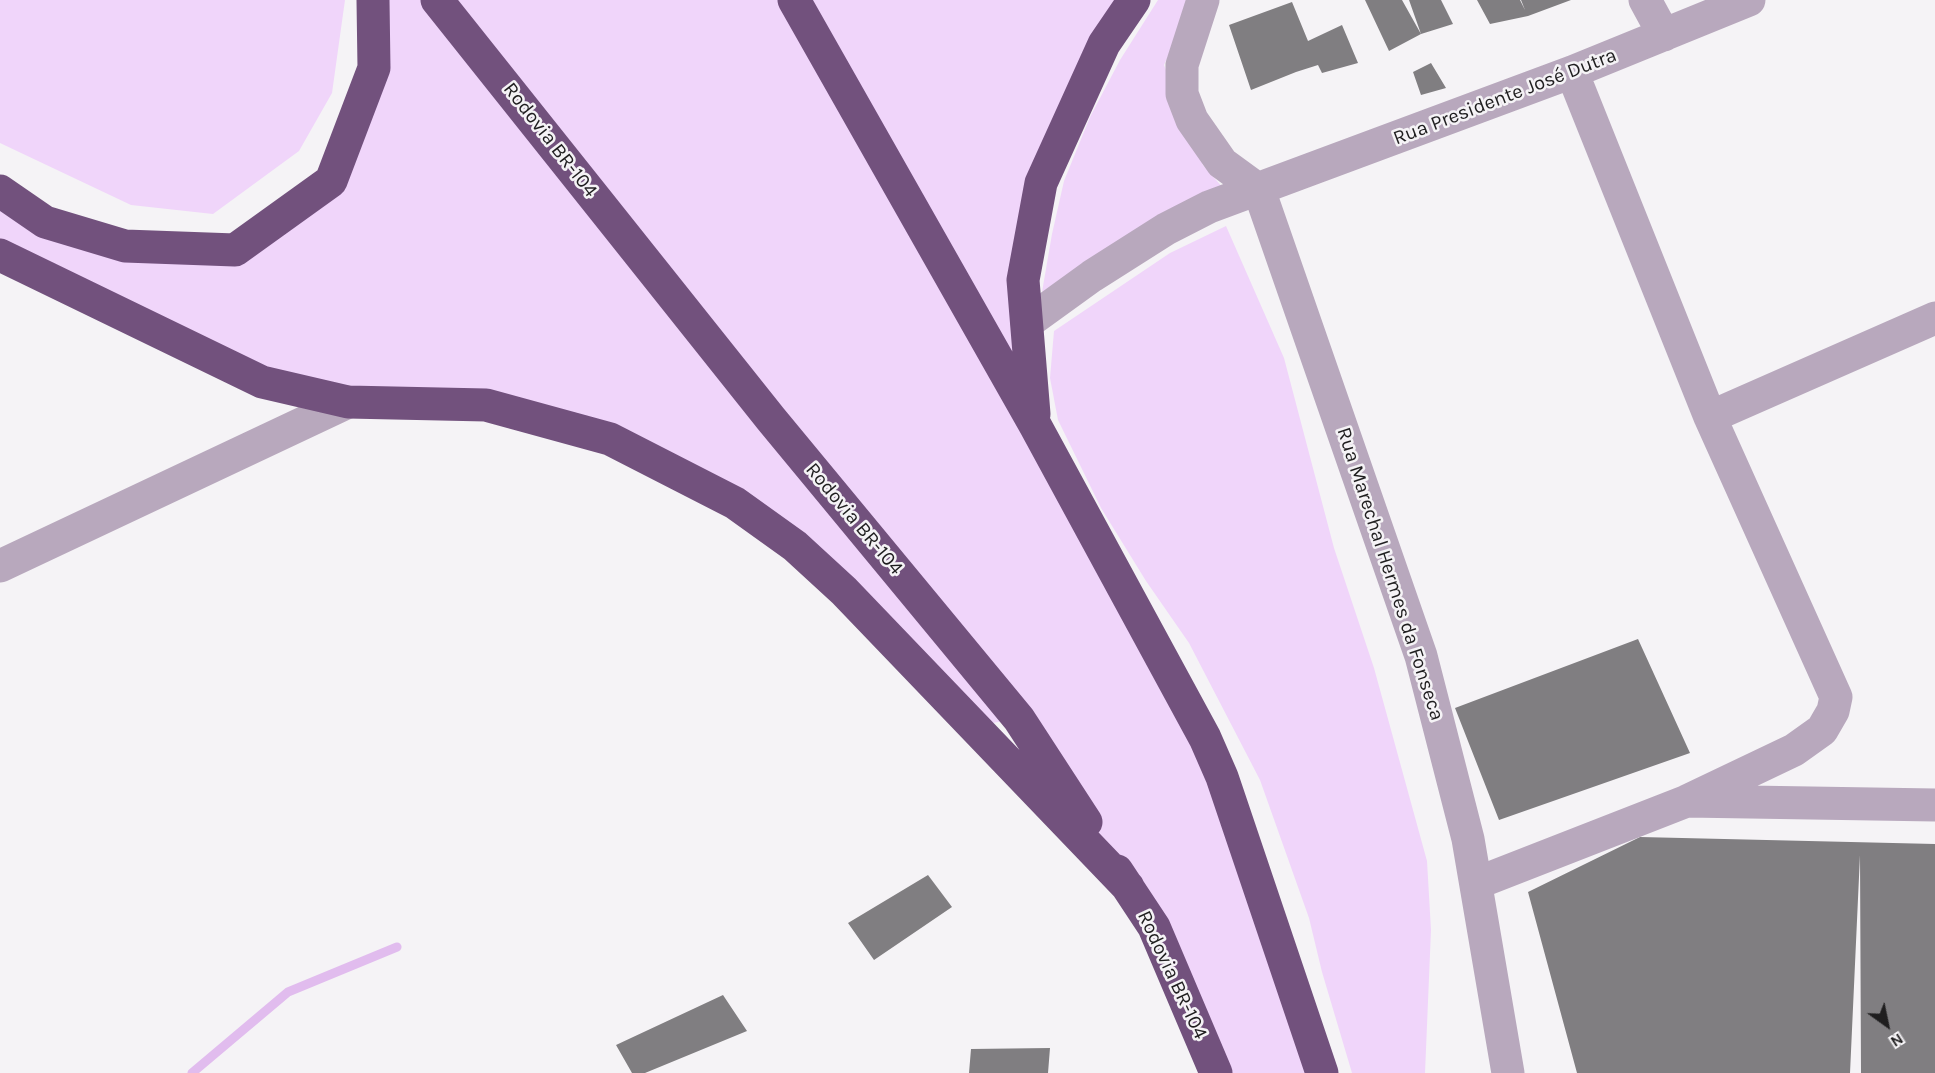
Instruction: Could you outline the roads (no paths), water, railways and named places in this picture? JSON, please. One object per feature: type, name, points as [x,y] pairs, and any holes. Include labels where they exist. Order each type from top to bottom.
[{"type":"highway","points":[[0,191],[45,222],[125,246],[235,250],[331,181],[374,68],[373,0]]},
{"type":"highway","name":"Rodovia BR-104","points":[[437,0],[771,419],[1018,719],[1154,927],[1216,1073]]},
{"type":"highway","points":[[794,0],[1035,425],[1205,738],[1222,777],[1322,1073]]},
{"type":"highway","points":[[1035,425],[1023,280],[1041,183],[1104,44],[1134,0]]},
{"type":"highway","points":[[0,255],[262,382],[348,402],[486,405],[610,439],[735,503],[795,546],[844,591],[1128,888]]},
{"type":"street","points":[[1203,0],[1182,65],[1182,94],[1192,120],[1222,164],[1259,190]]},
{"type":"street","points":[[1645,0],[1664,35]]},
{"type":"street","name":"Rua Presidente José Dutra","points":[[1027,323],[1092,276],[1166,229],[1209,207],[1572,72],[1749,0]]},
{"type":"street","points":[[1477,883],[1687,801],[1794,750],[1822,730],[1833,711],[1836,697],[1710,417],[1572,72]]},
{"type":"street","name":"Rua Marechal Hermes da Fonseca","points":[[1259,190],[1421,656],[1451,768],[1477,883],[1508,1073]]},
{"type":"street","points":[[1710,417],[1935,318]]},
{"type":"street","points":[[0,566],[348,402]]},
{"type":"street","points":[[1687,801],[1935,805]]},
{"type":"waterway","points":[[192,1073],[288,992],[397,947]]}]
